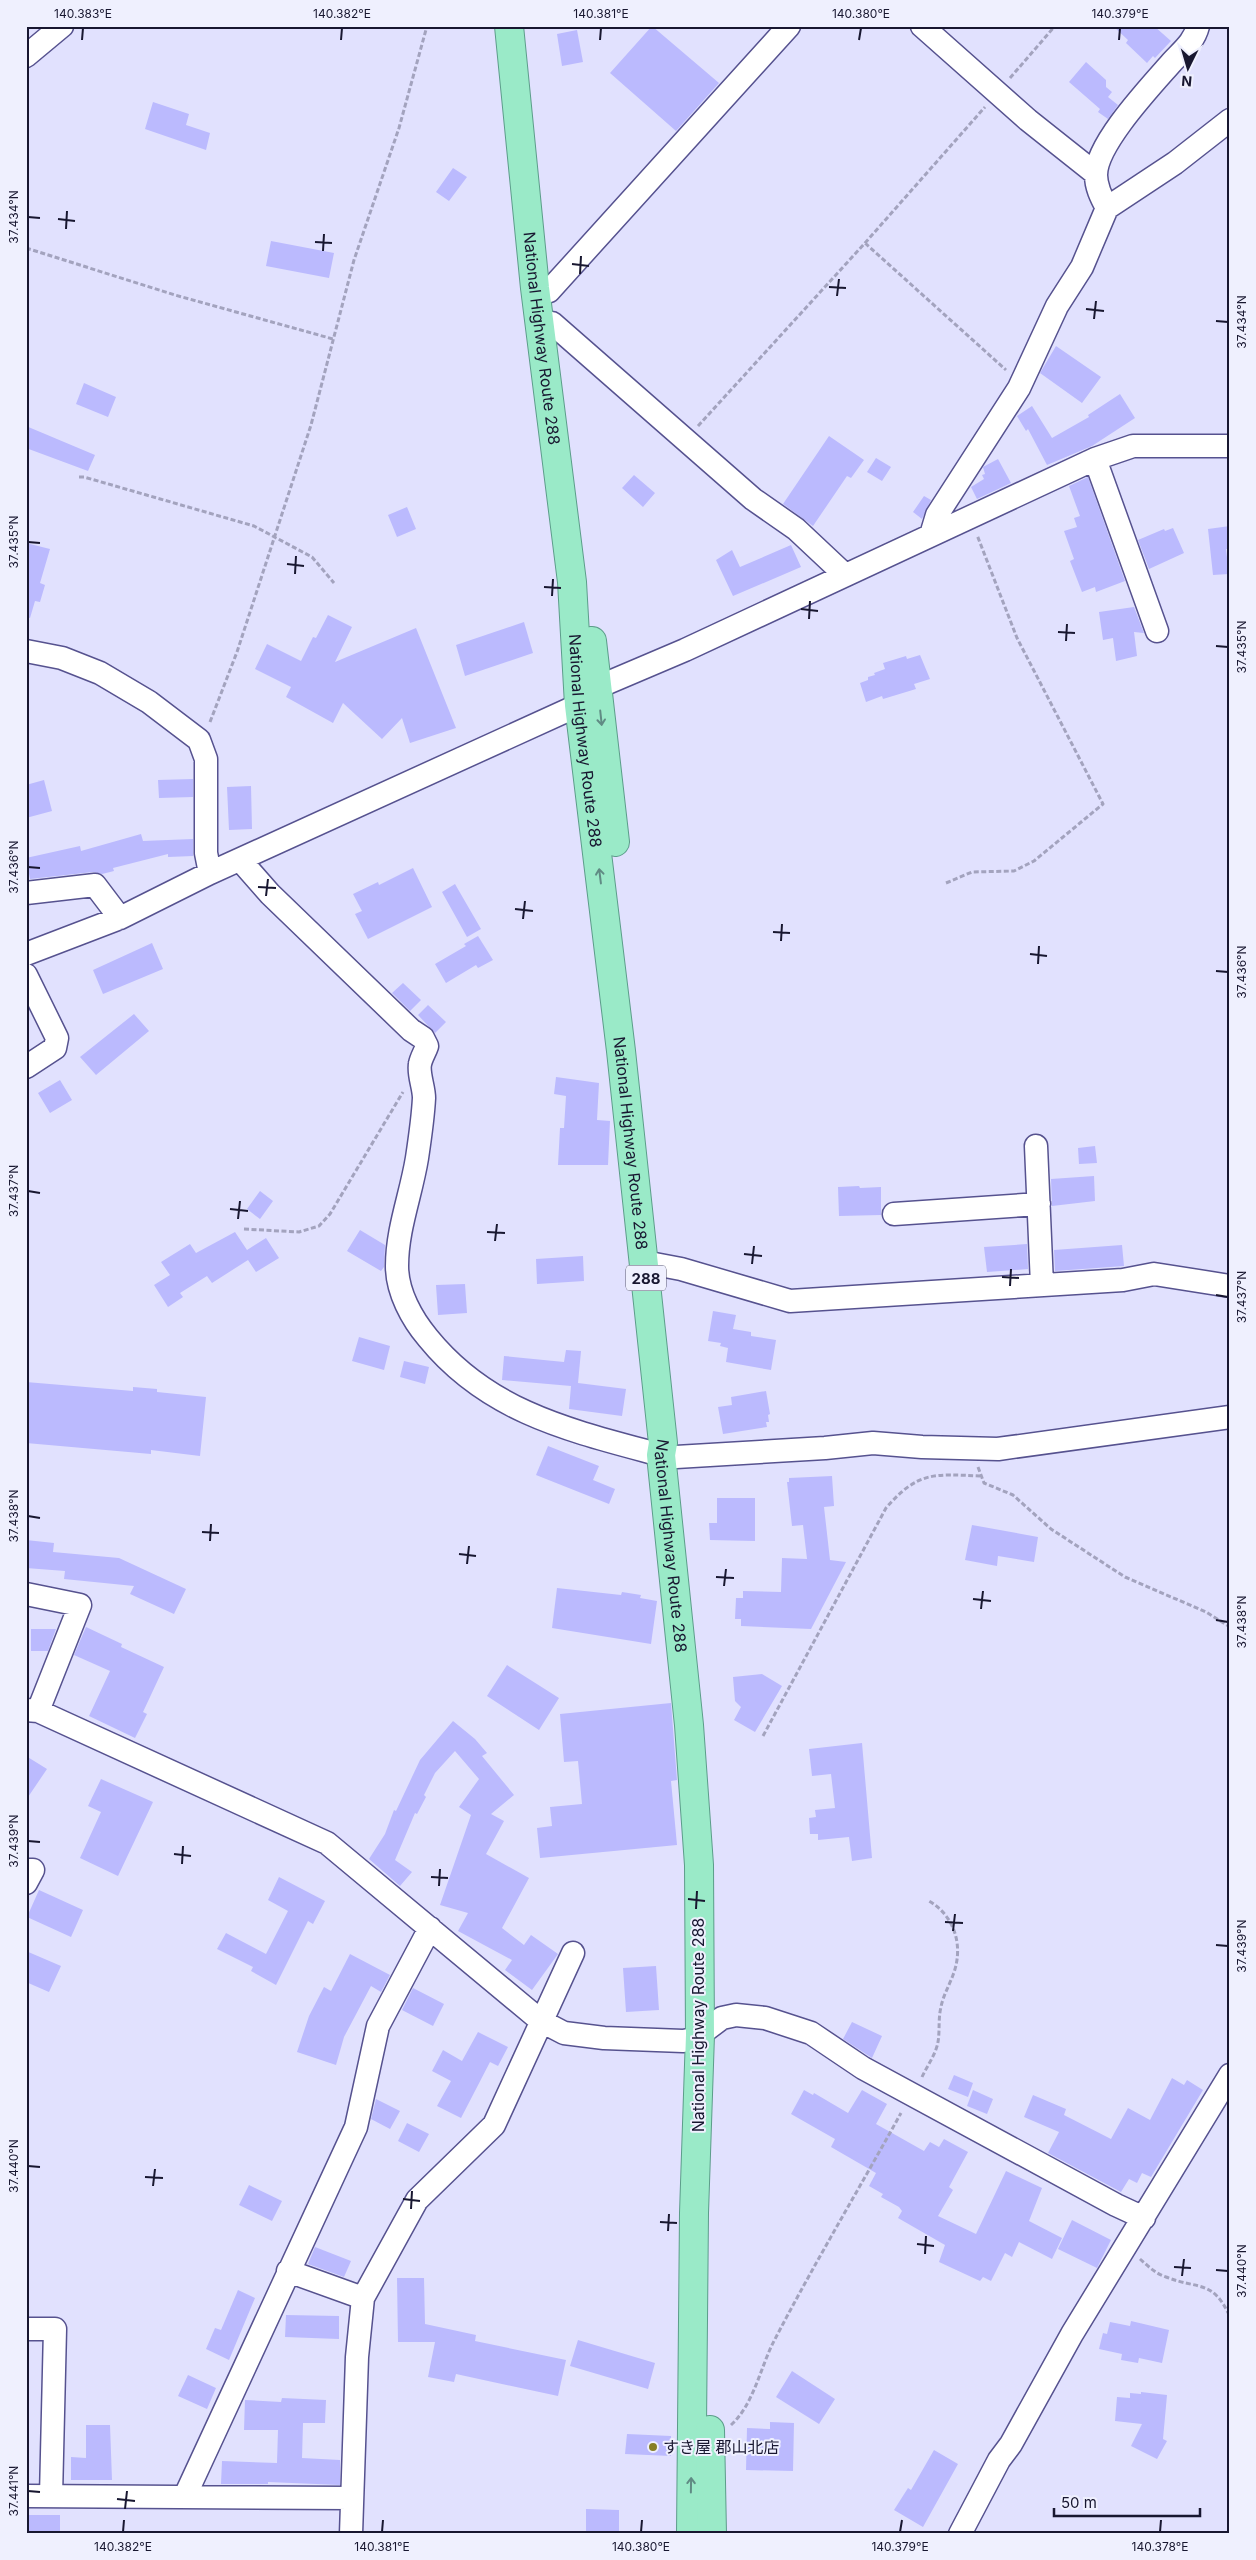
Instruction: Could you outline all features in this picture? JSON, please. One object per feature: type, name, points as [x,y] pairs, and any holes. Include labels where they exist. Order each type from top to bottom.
[{"type":"highway","name":"National Highway Route 288","points":[[509,26],[535,288],[572,582],[617,864],[649,1263],[668,1456],[704,1732],[711,1874],[707,2030],[694,2213],[691,2534]]},
{"type":"highway","name":"National Highway Route 288","points":[[521,26],[552,323],[570,441],[589,696]]},
{"type":"highway","name":"National Highway Route 288","points":[[707,2030],[712,2120],[710,2434],[712,2534]]},
{"type":"street","points":[[26,56],[62,26]]},
{"type":"street","points":[[549,291],[789,26]]},
{"type":"street","points":[[922,26],[997,93],[1096,174]]},
{"type":"street","points":[[1107,208],[1098,191],[1096,174],[1108,141],[1146,92],[1193,40],[1198,26]]},
{"type":"street","points":[[932,535],[937,515],[1021,384],[1057,306],[1082,267],[1107,208],[1175,163],[1230,120]]},
{"type":"street","points":[[552,323],[754,499],[796,529],[845,576]]},
{"type":"street","points":[[26,954],[120,918],[210,873],[845,576],[969,516],[1095,459],[1132,446],[1230,446]]},
{"type":"street","points":[[1095,459],[1157,631]]},
{"type":"street","points":[[26,651],[68,660],[100,673],[149,702],[199,740],[206,759],[206,853],[210,873]]},
{"type":"street","points":[[241,860],[270,894],[411,1030],[423,1038],[427,1046],[420,1064],[424,1096],[422,1121],[416,1160],[400,1232],[397,1267],[399,1282],[414,1320],[462,1374],[486,1392],[508,1404],[596,1438],[668,1456],[825,1448],[873,1443],[974,1450],[998,1449],[1107,1436],[1230,1417]]},
{"type":"street","points":[[26,893],[95,885],[120,918]]},
{"type":"street","points":[[26,975],[57,1038],[55,1048],[26,1067]]},
{"type":"street","points":[[1036,1146],[1042,1285]]},
{"type":"street","points":[[894,1214],[1039,1204]]},
{"type":"street","points":[[649,1263],[681,1269],[790,1301],[910,1291],[1123,1280],[1154,1274],[1229,1289]]},
{"type":"street","points":[[26,1594],[80,1604],[32,1710],[326,1843],[541,2020],[564,2033],[604,2038],[682,2041],[694,2039],[722,2018],[746,2016],[765,2018],[811,2033],[863,2068],[1116,2205],[1144,2218]]},
{"type":"street","points":[[26,1870],[33,1870],[26,1883]]},
{"type":"street","points":[[185,2496],[356,2127],[378,2026],[430,1928]]},
{"type":"street","points":[[351,2534],[357,2357],[363,2298],[416,2200],[494,2125],[573,1953]]},
{"type":"street","points":[[960,2534],[999,2460],[1011,2444],[1072,2334],[1230,2075]]},
{"type":"street","points":[[288,2271],[363,2298]]},
{"type":"street","points":[[26,2329],[55,2329],[51,2496]]},
{"type":"street","points":[[26,2496],[351,2498]]},
{"type":"path","points":[[199,740],[205,735],[237,652],[311,425],[357,251],[399,128],[426,26]]},
{"type":"path","points":[[686,439],[866,243],[1055,26]]},
{"type":"path","points":[[866,243],[1021,384]]},
{"type":"path","points":[[26,248],[175,295],[333,339]]},
{"type":"path","points":[[78,478],[84,477],[254,526],[312,557],[334,583]]},
{"type":"path","points":[[946,884],[972,872],[1014,871],[1034,861],[1102,804],[1017,638],[969,516]]},
{"type":"path","points":[[244,1229],[299,1232],[319,1226],[330,1214],[420,1064]]},
{"type":"path","points":[[974,1450],[980,1476],[984,1483],[1013,1495],[1051,1529],[1124,1577],[1206,1612],[1230,1627]]},
{"type":"path","points":[[763,1736],[886,1508],[905,1487],[926,1476],[942,1474],[980,1476]]},
{"type":"path","points":[[710,2434],[727,2428],[744,2410],[772,2344],[938,2044],[941,2007],[954,1974],[958,1948],[956,1934],[952,1925],[945,1914],[929,1901]]},
{"type":"path","points":[[1125,2248],[1159,2274],[1210,2289],[1224,2305],[1230,2317]]},
{"type":"building","points":[[652,26],[719,83],[676,131],[610,73]]},
{"type":"building","points":[[1113,26],[1154,26],[1171,41],[1155,58],[1153,56],[1147,63],[1126,43],[1128,40]]},
{"type":"building","points":[[577,30],[583,62],[562,66],[557,34]]},
{"type":"building","points":[[1086,62],[1106,80],[1106,87],[1112,92],[1108,97],[1118,105],[1108,119],[1098,112],[1100,109],[1069,82]]},
{"type":"building","points":[[153,102],[189,114],[186,125],[210,133],[206,150],[145,129]]},
{"type":"building","points":[[453,168],[467,177],[449,201],[436,192]]},
{"type":"building","points":[[271,241],[334,253],[329,278],[266,266]]},
{"type":"building","points":[[1056,346],[1101,377],[1082,403],[1040,373]]},
{"type":"building","points":[[84,383],[116,397],[108,417],[76,404]]},
{"type":"building","points":[[1120,394],[1135,418],[1092,446],[1047,465],[1028,429],[1026,431],[1017,416],[1032,406],[1052,438],[1089,417],[1088,415]]},
{"type":"building","points":[[26,426],[95,455],[88,471],[26,448]]},
{"type":"building","points":[[829,436],[864,460],[851,478],[847,476],[813,526],[783,504]]},
{"type":"building","points":[[876,458],[891,467],[882,481],[867,472]]},
{"type":"building","points":[[998,459],[1011,483],[977,499],[971,487],[984,479],[982,475],[985,474],[983,467]]},
{"type":"building","points":[[634,475],[655,493],[643,507],[622,488]]},
{"type":"building","points":[[1088,477],[1125,581],[1096,592],[1095,587],[1082,592],[1070,561],[1074,559],[1064,531],[1077,527],[1074,518],[1080,516],[1069,486]]},
{"type":"building","points":[[924,496],[931,500],[922,519],[913,512]]},
{"type":"building","points":[[407,507],[416,529],[397,537],[388,515]]},
{"type":"building","points":[[1230,526],[1230,549],[1226,549],[1229,574],[1213,575],[1208,529]]},
{"type":"building","points":[[1173,528],[1184,553],[1149,569],[1138,540],[1164,529],[1165,531]]},
{"type":"building","points":[[26,543],[50,549],[40,583],[45,585],[40,602],[35,601],[30,618],[26,617]]},
{"type":"building","points":[[791,545],[801,567],[733,596],[716,560],[732,550],[740,567]]},
{"type":"building","points":[[1134,607],[1144,633],[1134,632],[1137,656],[1116,661],[1113,638],[1103,640],[1099,612]]},
{"type":"building","points":[[328,615],[352,627],[335,662],[416,628],[456,728],[410,743],[402,718],[382,739],[343,703],[333,723],[286,697],[291,687],[255,669],[267,644],[301,661],[313,637],[316,638]]},
{"type":"building","points":[[524,622],[533,653],[465,676],[456,645]]},
{"type":"building","points":[[920,655],[930,679],[914,684],[916,689],[883,699],[882,696],[866,702],[860,683],[868,680],[868,677],[875,675],[874,673],[885,669],[883,663],[906,656],[907,659]]},
{"type":"building","points":[[193,779],[193,797],[159,798],[158,780]]},
{"type":"building","points":[[44,780],[52,811],[26,818],[26,785]]},
{"type":"building","points":[[251,786],[252,829],[229,830],[227,787]]},
{"type":"building","points":[[141,834],[143,841],[193,839],[193,856],[168,857],[168,854],[113,868],[114,871],[102,874],[93,872],[30,879],[26,858],[80,846],[81,851]]},
{"type":"building","points":[[413,868],[432,907],[368,939],[355,914],[362,911],[353,894],[378,882],[379,885]]},
{"type":"building","points":[[455,884],[481,929],[467,937],[442,892]]},
{"type":"building","points":[[478,936],[493,960],[478,968],[476,965],[446,983],[435,964],[466,946],[464,944]]},
{"type":"building","points":[[152,943],[163,969],[103,994],[93,970]]},
{"type":"building","points":[[403,983],[421,1000],[410,1011],[392,993]]},
{"type":"building","points":[[428,1005],[446,1022],[435,1033],[418,1015]]},
{"type":"building","points":[[134,1014],[149,1031],[96,1075],[80,1057]]},
{"type":"building","points":[[556,1077],[599,1083],[597,1120],[610,1121],[608,1165],[558,1165],[560,1128],[564,1128],[566,1096],[554,1094]]},
{"type":"building","points":[[60,1080],[72,1100],[50,1113],[38,1093]]},
{"type":"building","points":[[1095,1146],[1097,1163],[1079,1164],[1078,1148]]},
{"type":"building","points":[[1094,1176],[1095,1201],[1052,1206],[1051,1179]]},
{"type":"building","points":[[859,1186],[860,1188],[881,1187],[881,1215],[839,1216],[838,1187]]},
{"type":"building","points":[[260,1191],[273,1201],[260,1219],[247,1209]]},
{"type":"building","points":[[360,1230],[385,1245],[384,1267],[381,1271],[347,1251]]},
{"type":"building","points":[[235,1232],[247,1250],[266,1238],[279,1258],[256,1272],[248,1260],[212,1283],[207,1276],[180,1293],[183,1297],[168,1307],[154,1285],[170,1275],[161,1262],[190,1244],[196,1253]]},
{"type":"building","points":[[1027,1244],[1028,1269],[987,1272],[984,1247]]},
{"type":"building","points":[[1122,1245],[1124,1266],[1055,1271],[1054,1250]]},
{"type":"building","points":[[583,1256],[584,1281],[537,1284],[536,1259]]},
{"type":"building","points":[[465,1284],[467,1313],[438,1315],[436,1285]]},
{"type":"building","points":[[713,1311],[736,1315],[733,1329],[751,1332],[751,1336],[776,1340],[771,1370],[726,1362],[728,1348],[720,1346],[721,1343],[708,1341]]},
{"type":"building","points":[[359,1337],[390,1346],[384,1370],[352,1361]]},
{"type":"building","points":[[566,1350],[581,1351],[578,1383],[626,1389],[622,1416],[569,1409],[571,1386],[502,1380],[504,1356],[564,1362]]},
{"type":"building","points":[[404,1361],[429,1367],[425,1384],[400,1377]]},
{"type":"building","points":[[26,1382],[133,1391],[133,1387],[157,1389],[157,1392],[206,1397],[200,1456],[151,1450],[151,1454],[26,1443]]},
{"type":"building","points":[[766,1391],[770,1414],[768,1415],[769,1422],[766,1422],[767,1427],[723,1434],[718,1407],[732,1405],[731,1397]]},
{"type":"building","points":[[548,1446],[599,1466],[593,1480],[615,1489],[609,1504],[536,1475]]},
{"type":"building","points":[[832,1476],[834,1506],[824,1507],[830,1560],[846,1562],[811,1629],[741,1626],[741,1619],[735,1619],[736,1598],[743,1598],[743,1591],[781,1592],[782,1558],[807,1559],[803,1525],[792,1526],[787,1482],[789,1482],[789,1478]]},
{"type":"building","points":[[717,1498],[755,1498],[755,1541],[710,1540],[709,1523],[717,1523]]},
{"type":"building","points":[[972,1525],[1038,1537],[1034,1562],[998,1556],[997,1566],[965,1560]]},
{"type":"building","points":[[26,1540],[54,1543],[53,1552],[119,1558],[186,1589],[174,1614],[130,1594],[134,1586],[64,1579],[65,1571],[26,1568]]},
{"type":"building","points":[[557,1588],[621,1595],[622,1592],[641,1595],[640,1598],[657,1601],[651,1644],[552,1628]]},
{"type":"building","points":[[86,1627],[122,1644],[121,1647],[164,1667],[143,1712],[147,1714],[135,1738],[89,1716],[110,1671],[74,1655]]},
{"type":"building","points":[[31,1629],[56,1629],[48,1651],[31,1651]]},
{"type":"building","points":[[507,1665],[559,1698],[539,1730],[487,1696]]},
{"type":"building","points":[[762,1674],[782,1686],[755,1732],[734,1720],[741,1707],[735,1701],[733,1677]]},
{"type":"building","points":[[671,1703],[677,1780],[671,1781],[677,1845],[540,1858],[537,1828],[552,1826],[550,1807],[582,1804],[578,1761],[564,1762],[560,1714]]},
{"type":"building","points":[[453,1721],[475,1739],[487,1753],[482,1756],[514,1795],[491,1814],[504,1821],[486,1854],[529,1878],[502,1928],[524,1945],[531,1935],[558,1954],[532,1990],[505,1970],[512,1960],[458,1931],[468,1913],[440,1905],[471,1815],[459,1807],[479,1779],[455,1751],[435,1773],[424,1795],[426,1797],[417,1814],[415,1813],[395,1860],[412,1872],[400,1886],[369,1859],[385,1834],[394,1810],[396,1811],[420,1760]]},
{"type":"building","points":[[862,1743],[872,1858],[852,1861],[849,1837],[818,1840],[818,1834],[810,1834],[809,1818],[816,1817],[815,1810],[835,1808],[831,1774],[812,1776],[809,1749]]},
{"type":"building","points":[[26,1756],[47,1769],[26,1800]]},
{"type":"building","points":[[101,1779],[153,1802],[118,1876],[80,1858],[101,1812],[88,1806]]},
{"type":"building","points":[[279,1877],[325,1901],[313,1924],[308,1921],[276,1985],[251,1971],[253,1967],[217,1949],[226,1933],[266,1954],[288,1911],[268,1900]]},
{"type":"building","points":[[39,1890],[83,1910],[71,1937],[27,1917]]},
{"type":"building","points":[[26,1951],[61,1966],[49,1992],[26,1982]]},
{"type":"building","points":[[350,1954],[390,1975],[381,1992],[371,1986],[344,2037],[336,2065],[297,2052],[309,2016],[324,1987],[331,1991]]},
{"type":"building","points":[[656,1966],[659,2010],[626,2012],[623,1968]]},
{"type":"building","points":[[413,1988],[444,2004],[433,2026],[402,2010]]},
{"type":"building","points":[[852,2022],[882,2036],[872,2058],[843,2039]]},
{"type":"building","points":[[478,2032],[508,2047],[498,2066],[490,2062],[461,2118],[437,2106],[451,2081],[432,2071],[443,2050],[462,2061]]},
{"type":"building","points":[[954,2075],[973,2083],[968,2097],[948,2089]]},
{"type":"building","points":[[1172,2078],[1184,2085],[1187,2080],[1203,2090],[1151,2177],[1142,2173],[1137,2183],[1129,2179],[1121,2192],[1048,2153],[1059,2132],[1024,2117],[1033,2095],[1066,2109],[1064,2115],[1111,2139],[1128,2108],[1150,2120]]},
{"type":"building","points":[[804,2090],[813,2095],[814,2093],[848,2113],[862,2090],[887,2104],[876,2124],[924,2151],[930,2142],[939,2147],[944,2139],[968,2152],[949,2187],[953,2190],[938,2216],[976,2234],[1006,2171],[1042,2188],[1029,2221],[1062,2238],[1052,2259],[1019,2242],[1012,2257],[1005,2253],[991,2281],[983,2277],[980,2281],[939,2262],[945,2245],[898,2218],[902,2211],[899,2207],[881,2197],[883,2194],[869,2186],[876,2173],[831,2147],[835,2139],[791,2114]]},
{"type":"building","points":[[973,2090],[993,2099],[987,2114],[967,2106]]},
{"type":"building","points":[[376,2099],[400,2111],[390,2129],[371,2119]]},
{"type":"building","points":[[407,2123],[429,2134],[419,2152],[398,2141]]},
{"type":"building","points":[[249,2185],[282,2201],[272,2221],[239,2205]]},
{"type":"building","points":[[1072,2220],[1111,2240],[1097,2268],[1058,2249]]},
{"type":"building","points":[[315,2247],[351,2261],[344,2277],[308,2264]]},
{"type":"building","points":[[397,2278],[424,2278],[425,2324],[476,2335],[475,2341],[566,2360],[558,2396],[456,2374],[454,2382],[428,2377],[435,2342],[398,2342]]},
{"type":"building","points":[[238,2290],[255,2298],[229,2360],[206,2349],[215,2328],[221,2330]]},
{"type":"building","points":[[286,2315],[339,2316],[339,2339],[285,2337]]},
{"type":"building","points":[[1131,2321],[1169,2330],[1162,2363],[1139,2358],[1138,2363],[1121,2360],[1122,2354],[1099,2349],[1103,2333],[1107,2334],[1110,2322],[1130,2326]]},
{"type":"building","points":[[578,2340],[655,2363],[648,2389],[570,2366]]},
{"type":"building","points":[[792,2371],[835,2399],[819,2424],[776,2397]]},
{"type":"building","points":[[188,2375],[216,2388],[207,2409],[178,2396]]},
{"type":"building","points":[[1141,2392],[1167,2395],[1163,2439],[1167,2441],[1157,2459],[1131,2446],[1142,2424],[1115,2421],[1117,2397],[1130,2398],[1130,2393],[1141,2394]]},
{"type":"building","points":[[282,2398],[326,2400],[325,2423],[303,2423],[302,2458],[340,2460],[340,2485],[268,2482],[268,2484],[221,2484],[222,2461],[277,2463],[278,2430],[244,2430],[245,2400],[281,2402]]},
{"type":"building","points":[[770,2422],[794,2423],[793,2471],[746,2470],[747,2428],[770,2429]]},
{"type":"building","points":[[86,2425],[110,2425],[112,2480],[71,2480],[71,2457],[86,2458]]},
{"type":"building","points":[[627,2434],[671,2436],[671,2456],[625,2454]]},
{"type":"building","points":[[934,2450],[958,2464],[923,2527],[894,2510],[908,2488],[911,2490]]},
{"type":"building","points":[[586,2509],[619,2510],[619,2534],[586,2534]]},
{"type":"building","points":[[26,2515],[60,2515],[60,2534],[26,2534]]},
{"type":"place","name":"すき屋 郡山北店","points":[[653,2447]]}]
